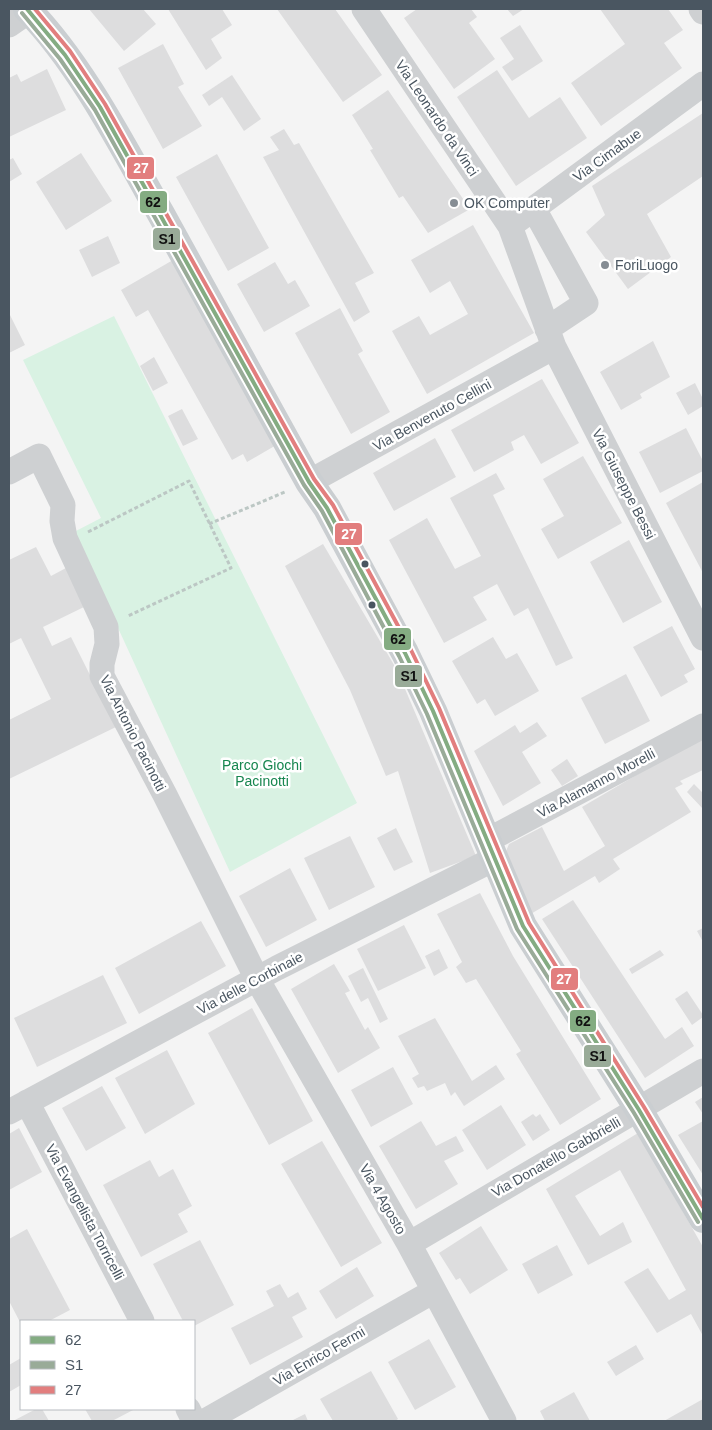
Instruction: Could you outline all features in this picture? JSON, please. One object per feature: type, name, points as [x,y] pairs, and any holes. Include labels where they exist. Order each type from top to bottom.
[{"type":"main road","points":[[24,13],[64,54],[108,123],[309,482],[327,508],[405,653],[433,711],[523,926],[639,1110],[703,1219]]},
{"type":"street","name":"Via Leonardo da Vinci","points":[[364,9],[510,226],[550,338]]},
{"type":"street","name":"Via Cimabue","points":[[510,226],[703,84]]},
{"type":"street","name":"Via Benvenuto Cellini","points":[[309,482],[550,338],[586,303],[534,209]]},
{"type":"street","name":"Via Giuseppe Bessi","points":[[550,338],[703,638]]},
{"type":"street","name":"Via Antonio Pacinotti","points":[[9,472],[39,456],[63,505],[63,530],[106,627],[107,644],[102,664],[102,676],[165,795],[256,979]]},
{"type":"street","name":"Via Alamanno Morelli","points":[[491,849],[703,726]]},
{"type":"street","name":"Via delle Corbinaie","points":[[18,1107],[256,979],[491,849]]},
{"type":"street","name":"Via 4 Agosto","points":[[256,979],[409,1244],[504,1421]]},
{"type":"street","name":"Via Donatello Gabbrielli","points":[[409,1244],[703,1071]]},
{"type":"street","name":"Via Evangelista Torricelli","points":[[18,1107],[141,1320]]},
{"type":"street","name":"Via Enrico Fermi","points":[[205,1421],[434,1291]]},
{"type":"path","points":[[68,543],[189,480],[230,568],[106,627]]},
{"type":"path","points":[[209,524],[309,482]]},
{"type":"green space","name":"Parco Giochi Pacinotti","points":[[114,316],[357,803],[230,872],[74,532],[101,518],[23,360]]},
{"type":"building","points":[[89,9],[143,9],[156,24],[124,51]]},
{"type":"building","points":[[168,9],[222,9],[232,25],[211,39],[222,58],[206,70]]},
{"type":"building","points":[[277,9],[335,9],[382,75],[343,102]]},
{"type":"building","points":[[417,9],[471,9],[477,17],[469,23],[495,59],[454,89],[404,18]]},
{"type":"building","points":[[507,9],[524,9],[513,16]]},
{"type":"building","points":[[600,9],[668,9],[683,30],[664,43],[682,68],[601,126],[571,83],[625,44]]},
{"type":"building","points":[[520,25],[543,61],[512,81],[502,67],[514,59],[500,38]]},
{"type":"building","points":[[163,44],[184,84],[178,87],[202,126],[163,149],[118,68]]},
{"type":"building","points":[[47,69],[66,110],[9,137],[9,78],[17,74],[21,82]]},
{"type":"building","points":[[497,70],[529,118],[560,97],[587,138],[516,186],[457,97]]},
{"type":"building","points":[[232,75],[261,119],[244,131],[222,97],[209,106],[202,95]]},
{"type":"building","points":[[388,90],[470,209],[428,233],[403,196],[399,198],[370,150],[373,149],[352,115]]},
{"type":"building","points":[[703,113],[703,176],[647,214],[671,257],[628,289],[586,232],[605,215],[592,186]]},
{"type":"building","points":[[284,129],[294,145],[299,143],[374,273],[355,283],[370,312],[354,322],[263,157],[279,150],[270,137]]},
{"type":"building","points":[[81,153],[112,201],[66,230],[36,182]]},
{"type":"building","points":[[217,154],[269,248],[228,271],[176,177]]},
{"type":"building","points":[[13,158],[22,174],[9,182],[9,160]]},
{"type":"building","points":[[473,225],[534,333],[427,394],[392,331],[419,316],[430,335],[468,314],[450,281],[430,293],[411,260]]},
{"type":"building","points":[[108,236],[120,263],[92,277],[79,250]]},
{"type":"building","points":[[173,260],[278,444],[247,462],[243,454],[232,460],[148,310],[136,317],[121,290]]},
{"type":"building","points":[[275,262],[288,284],[295,280],[310,306],[264,332],[237,284]]},
{"type":"building","points":[[340,308],[363,351],[358,354],[390,412],[351,434],[295,333]]},
{"type":"building","points":[[9,313],[25,345],[9,353]]},
{"type":"building","points":[[653,341],[670,377],[640,394],[642,398],[621,410],[600,372]]},
{"type":"building","points":[[154,357],[168,383],[153,391],[140,366]]},
{"type":"building","points":[[542,379],[579,443],[541,464],[524,435],[511,442],[514,450],[474,472],[451,430]]},
{"type":"building","points":[[695,383],[703,399],[703,406],[688,415],[676,393]]},
{"type":"building","points":[[182,409],[198,439],[183,446],[168,416]]},
{"type":"building","points":[[686,428],[703,461],[703,471],[660,493],[639,452]]},
{"type":"building","points":[[435,438],[456,477],[394,511],[373,473]]},
{"type":"building","points":[[583,456],[622,523],[558,559],[541,529],[564,516],[543,479]]},
{"type":"building","points":[[496,473],[505,489],[493,495],[573,658],[556,666],[528,608],[514,616],[497,584],[473,597],[487,620],[444,643],[389,540],[427,518],[455,569],[481,556],[450,498]]},
{"type":"building","points":[[703,482],[703,573],[666,503]]},
{"type":"building","points":[[629,540],[662,602],[623,623],[590,562]]},
{"type":"building","points":[[323,544],[397,670],[476,856],[430,873],[398,771],[386,776],[350,690],[285,566]]},
{"type":"building","points":[[36,547],[51,576],[66,568],[84,607],[43,627],[52,646],[71,637],[116,727],[9,779],[9,720],[51,699],[21,638],[9,644],[9,560]]},
{"type":"building","points":[[672,626],[695,669],[684,675],[688,682],[661,697],[633,647]]},
{"type":"building","points":[[493,637],[506,659],[517,653],[539,691],[495,716],[485,699],[477,704],[452,661]]},
{"type":"building","points":[[626,674],[650,721],[605,744],[581,698]]},
{"type":"building","points":[[537,722],[547,736],[522,752],[541,783],[503,806],[474,751],[515,725],[520,733]]},
{"type":"building","points":[[703,736],[703,770],[680,781],[683,784],[675,788],[691,812],[613,859],[620,869],[599,883],[595,876],[529,915],[504,856],[509,844],[542,827],[564,871],[605,846],[582,807]]},
{"type":"building","points":[[567,759],[578,776],[562,786],[551,770]]},
{"type":"building","points":[[694,784],[703,793],[703,809],[687,792]]},
{"type":"building","points":[[396,828],[413,862],[394,871],[377,838]]},
{"type":"building","points":[[350,836],[375,887],[329,910],[304,858]]},
{"type":"building","points":[[290,868],[317,920],[266,947],[239,896]]},
{"type":"building","points":[[480,893],[513,956],[601,1099],[560,1125],[516,1054],[521,1051],[476,979],[466,983],[456,967],[462,962],[437,914]]},
{"type":"building","points":[[573,900],[665,1039],[682,1027],[694,1046],[645,1078],[542,919]]},
{"type":"building","points":[[201,921],[226,966],[139,1014],[115,968]]},
{"type":"building","points":[[404,925],[426,968],[378,991],[357,949]]},
{"type":"building","points":[[703,928],[703,942],[697,931]]},
{"type":"building","points":[[439,949],[448,968],[434,976],[425,956]]},
{"type":"building","points":[[660,950],[664,955],[632,974],[629,969]]},
{"type":"building","points":[[334,964],[350,991],[345,993],[365,1030],[368,1027],[380,1048],[338,1073],[291,989]]},
{"type":"building","points":[[363,968],[388,1019],[380,1023],[368,998],[361,1002],[348,976]]},
{"type":"building","points":[[103,975],[127,1023],[37,1067],[14,1018]]},
{"type":"building","points":[[687,991],[703,1015],[692,1025],[675,999]]},
{"type":"building","points":[[252,1008],[313,1121],[269,1145],[208,1033]]},
{"type":"building","points":[[435,1018],[472,1081],[496,1065],[505,1079],[464,1106],[455,1092],[451,1096],[445,1083],[427,1091],[424,1086],[418,1088],[412,1078],[419,1074],[398,1036]]},
{"type":"building","points":[[167,1050],[195,1104],[145,1134],[115,1078]]},
{"type":"building","points":[[393,1067],[413,1104],[371,1127],[351,1090]]},
{"type":"building","points":[[102,1086],[126,1128],[86,1151],[62,1108]]},
{"type":"building","points":[[703,1097],[703,1114],[695,1102]]},
{"type":"building","points":[[501,1105],[526,1145],[487,1170],[462,1130]]},
{"type":"building","points":[[533,1114],[536,1117],[540,1114],[550,1130],[533,1141],[521,1122]]},
{"type":"building","points":[[421,1121],[436,1146],[456,1136],[464,1151],[444,1161],[458,1184],[416,1209],[379,1146]]},
{"type":"building","points":[[703,1121],[703,1175],[678,1135]]},
{"type":"building","points":[[19,1128],[42,1172],[9,1190],[9,1134]]},
{"type":"building","points":[[638,1133],[703,1247],[703,1336],[691,1314],[657,1333],[624,1282],[648,1268],[669,1300],[686,1290],[620,1170],[575,1196],[600,1236],[623,1222],[632,1242],[588,1265],[546,1189]]},
{"type":"building","points":[[322,1141],[382,1243],[341,1267],[281,1164]]},
{"type":"building","points":[[150,1160],[159,1177],[173,1169],[192,1206],[178,1214],[188,1232],[141,1257],[103,1185]]},
{"type":"building","points":[[481,1226],[508,1270],[470,1294],[460,1278],[456,1280],[439,1253]]},
{"type":"building","points":[[27,1229],[70,1310],[51,1320],[20,1320],[20,1322],[9,1301],[9,1239]]},
{"type":"building","points":[[200,1240],[234,1305],[195,1325],[195,1320],[182,1320],[153,1264]]},
{"type":"building","points":[[557,1245],[573,1275],[538,1294],[522,1264]]},
{"type":"building","points":[[357,1267],[374,1296],[336,1319],[319,1291]]},
{"type":"building","points":[[280,1284],[288,1298],[298,1292],[307,1309],[292,1317],[303,1337],[250,1365],[231,1328],[274,1306],[266,1291]]},
{"type":"building","points":[[429,1339],[456,1387],[415,1410],[388,1362]]},
{"type":"building","points":[[636,1345],[644,1359],[616,1376],[607,1362]]},
{"type":"building","points":[[20,1359],[20,1386],[9,1392],[9,1365]]},
{"type":"building","points":[[371,1371],[398,1419],[395,1421],[333,1421],[320,1399]]},
{"type":"building","points":[[574,1392],[590,1421],[545,1421],[540,1411]]},
{"type":"building","points":[[703,1399],[703,1421],[664,1421]]},
{"type":"building","points":[[34,1410],[43,1410],[49,1421],[13,1421]]},
{"type":"building","points":[[86,1410],[133,1410],[112,1421],[92,1421]]},
{"type":"building","points":[[305,1414],[308,1421],[291,1421]]},
{"type":"transit line","name":"62","points":[[27,9],[65,55],[100,107],[309,482],[327,508],[405,653],[433,711],[523,926],[639,1110],[703,1219]]},
{"type":"transit line","name":"27","points":[[35,9],[70,51],[105,104],[314,479],[333,505],[411,650],[439,708],[529,923],[644,1107],[703,1207]]},
{"type":"transit line","name":"S1","points":[[22,13],[60,59],[95,110],[304,485],[322,511],[399,656],[427,714],[517,929],[634,1113],[698,1222]]},
{"type":"place","name":"OK Computer","points":[[454,203]]},
{"type":"place","name":"ForiLuogo","points":[[605,265]]}]
